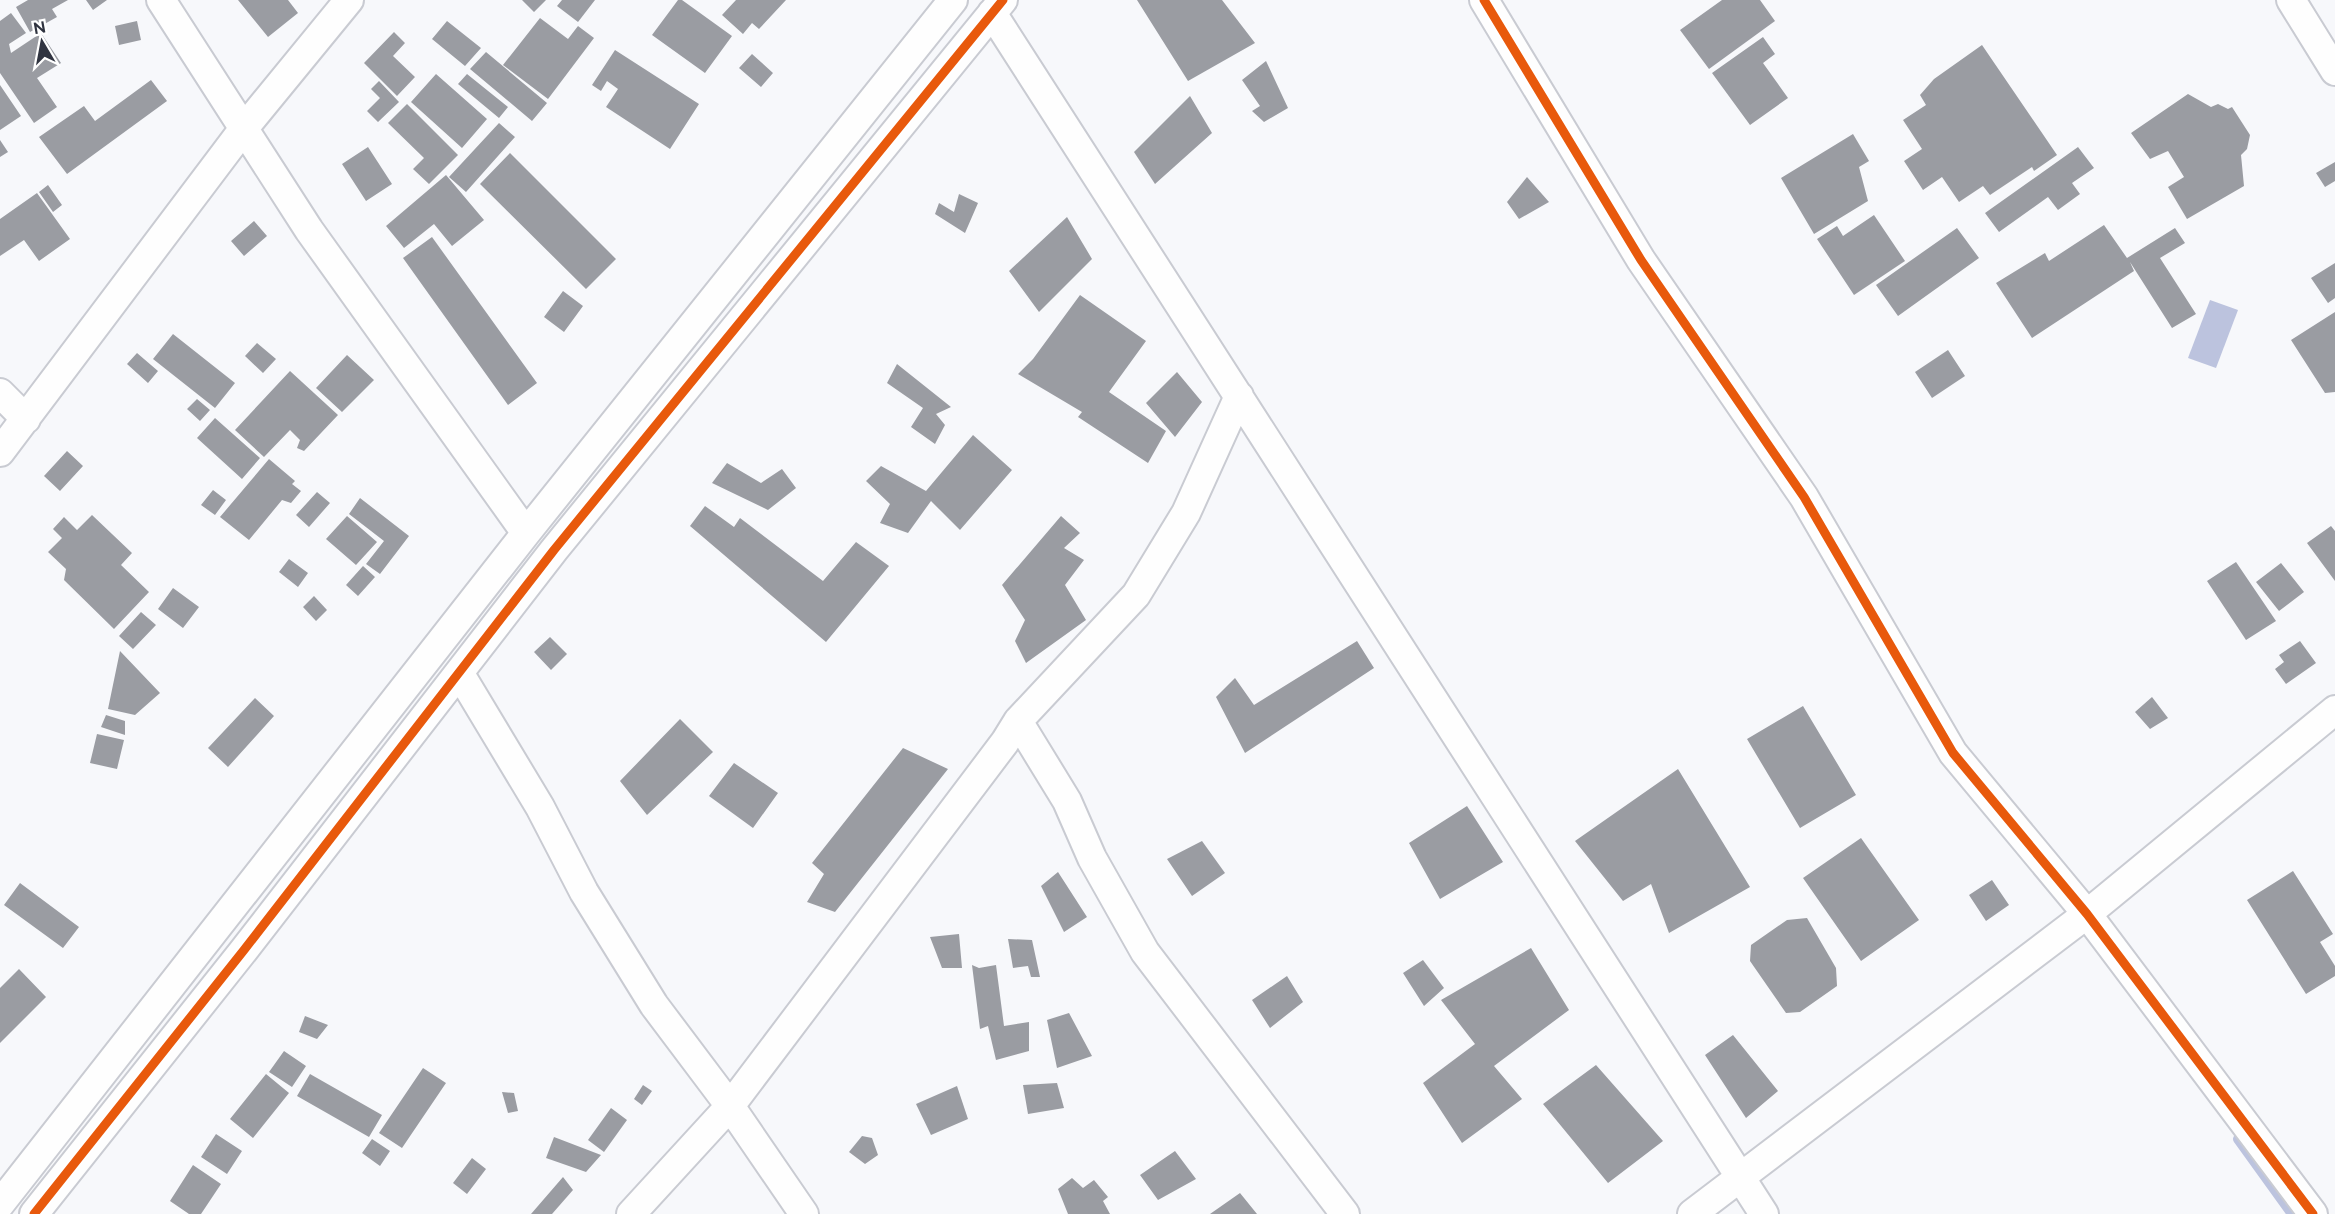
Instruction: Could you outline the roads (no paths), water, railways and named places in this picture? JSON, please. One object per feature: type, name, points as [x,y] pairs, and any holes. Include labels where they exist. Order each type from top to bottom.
[{"type":"street","points":[[161,0],[245,127],[309,230],[526,533]]},
{"type":"street","points":[[0,452],[245,127],[349,0]]},
{"type":"street","points":[[0,1204],[526,533],[953,0]]},
{"type":"street","points":[[1484,0],[1641,260],[1804,497],[1953,753],[2087,914],[2313,1214]]},
{"type":"street","points":[[2291,0],[2335,71]]},
{"type":"street","points":[[34,1214],[460,674],[554,550],[998,7],[1239,396],[1764,1214]]},
{"type":"street","points":[[0,393],[26,419]]},
{"type":"street","points":[[631,1214],[730,1106],[1005,742],[1018,721],[1136,595],[1186,513],[1239,396]]},
{"type":"street","points":[[460,674],[540,807],[584,892],[648,995],[730,1106],[804,1214]]},
{"type":"street","points":[[1692,1214],[2087,914],[2335,710]]},
{"type":"street","points":[[1018,721],[1067,801],[1092,858],[1145,952],[1345,1214]]},
{"type":"water","points":[[2210,300],[2238,310],[2216,368],[2188,358]]},
{"type":"waterway","points":[[2238,1139],[2292,1214]]}]
